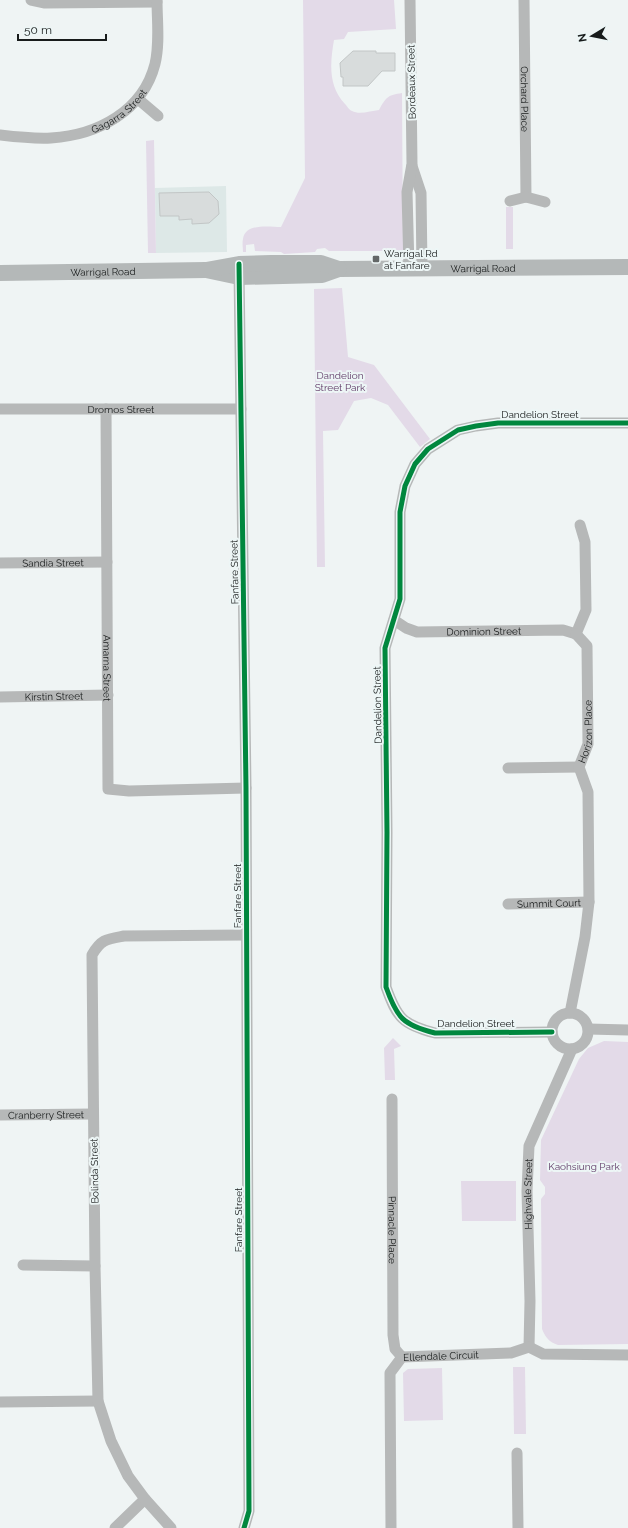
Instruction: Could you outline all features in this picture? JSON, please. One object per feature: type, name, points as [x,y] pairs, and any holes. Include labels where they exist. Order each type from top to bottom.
[{"type":"main road","name":"Warrigal Road","points":[[0,273],[239,270],[322,275],[339,269],[628,267]]},
{"type":"street","points":[[31,0],[45,3],[157,1]]},
{"type":"street","name":"Bordeaux Street","points":[[410,0],[412,164],[421,193],[415,268]]},
{"type":"street","name":"Orchard Place","points":[[524,0],[526,197]]},
{"type":"street","name":"Gagarra Street","points":[[0,135],[20,138],[52,138],[78,134],[110,122],[128,110],[138,99],[147,85],[155,64],[158,43],[157,1]]},
{"type":"street","points":[[138,99],[158,116]]},
{"type":"street","points":[[510,201],[526,197],[545,202]]},
{"type":"street","name":"Fanfare Street","points":[[239,270],[246,788],[249,1511],[244,1528]]},
{"type":"street","name":"Dromos Street","points":[[0,409],[241,409]]},
{"type":"street","name":"Amarna Street","points":[[106,409],[108,789],[129,791],[246,788]]},
{"type":"street","name":"Dandelion Street","points":[[552,1032],[435,1033],[408,1024],[394,1008],[386,987],[386,648],[400,599],[400,512],[405,486],[415,464],[428,449],[458,430],[498,423],[628,423]]},
{"type":"street","points":[[576,634],[586,610],[585,542],[580,525]]},
{"type":"street","name":"Sandia Street","points":[[0,563],[107,562]]},
{"type":"street","name":"Dominion Street","points":[[394,620],[406,628],[417,632],[563,630],[576,634]]},
{"type":"street","name":"Horizon Place","points":[[570,1013],[585,937],[589,902],[588,792],[579,767],[588,744],[588,646],[576,634]]},
{"type":"street","name":"Kirstin Street","points":[[0,697],[108,695]]},
{"type":"street","points":[[508,768],[579,767]]},
{"type":"street","name":"Summit Court","points":[[508,904],[589,902]]},
{"type":"street","name":"Bolinda Street","points":[[171,1528],[145,1499],[128,1476],[111,1441],[98,1401],[92,955],[98,944],[107,939],[124,936],[246,935]]},
{"type":"street","points":[[570,1013],[578,1015],[583,1019],[588,1029],[586,1040],[582,1044],[572,1049],[559,1045],[554,1040],[552,1032],[553,1024],[557,1019],[570,1013]]},
{"type":"street","points":[[588,1029],[628,1030]]},
{"type":"street","name":"Highvale Street","points":[[529,1347],[530,1301],[527,1191],[529,1146],[572,1049]]},
{"type":"street","name":"Pinnacle Place","points":[[392,1099],[393,1335],[395,1349],[402,1357]]},
{"type":"street","name":"Cranberry Street","points":[[0,1115],[93,1114]]},
{"type":"street","points":[[22,1265],[95,1266]]},
{"type":"street","points":[[529,1347],[543,1354],[628,1355]]},
{"type":"street","name":"Ellendale Circuit","points":[[391,1528],[390,1373],[402,1357],[511,1354],[529,1347]]},
{"type":"street","points":[[0,1402],[98,1401]]},
{"type":"street","points":[[517,1453],[518,1528]]},
{"type":"street","points":[[116,1528],[145,1499]]},
{"type":"shaded area","points":[[226,186],[227,252],[156,253],[155,188]]},
{"type":"green space","points":[[303,0],[394,0],[396,29],[348,32],[344,39],[334,40],[331,66],[333,82],[339,97],[348,108],[355,112],[362,113],[379,110],[388,97],[402,93],[403,251],[329,251],[325,248],[317,249],[315,252],[284,254],[281,252],[255,251],[254,244],[246,245],[246,252],[243,252],[243,239],[248,230],[258,227],[281,227],[305,178]]},
{"type":"green space","points":[[154,140],[156,253],[148,253],[146,141]]},
{"type":"green space","points":[[506,207],[513,207],[513,249],[506,249]]},
{"type":"green space","name":"Dandelion Street Park","points":[[342,288],[348,357],[374,365],[430,439],[420,447],[388,405],[371,398],[354,401],[338,430],[323,431],[325,567],[317,567],[314,289]]},
{"type":"green space","points":[[393,1038],[401,1046],[394,1049],[395,1080],[385,1080],[384,1048]]},
{"type":"green space","name":"Kaohsiung Park","points":[[604,1041],[628,1042],[628,1344],[558,1345],[548,1339],[542,1329],[541,1199],[545,1194],[545,1187],[540,1180],[541,1140],[579,1059],[588,1048]]},
{"type":"green space","points":[[461,1181],[516,1181],[516,1221],[462,1221]]},
{"type":"green space","points":[[513,1367],[525,1367],[526,1434],[514,1434]]},
{"type":"green space","points":[[442,1368],[443,1420],[404,1421],[403,1373],[408,1369]]},
{"type":"building","points":[[353,51],[395,53],[395,71],[382,71],[368,86],[343,86],[340,63]]},
{"type":"building","points":[[209,192],[218,201],[219,214],[209,223],[192,224],[192,219],[179,220],[179,216],[160,216],[159,193]]},
{"type":"cycle path","points":[[239,264],[246,788],[249,1511],[244,1528]]},
{"type":"cycle path","points":[[552,1032],[435,1033],[415,1027],[403,1019],[394,1006],[386,987],[387,832],[385,648],[400,599],[400,512],[405,486],[415,464],[428,449],[458,430],[498,423],[628,423]]},
{"type":"place","name":"Warrigal Rd at Fanfare","points":[[376,259]]}]
